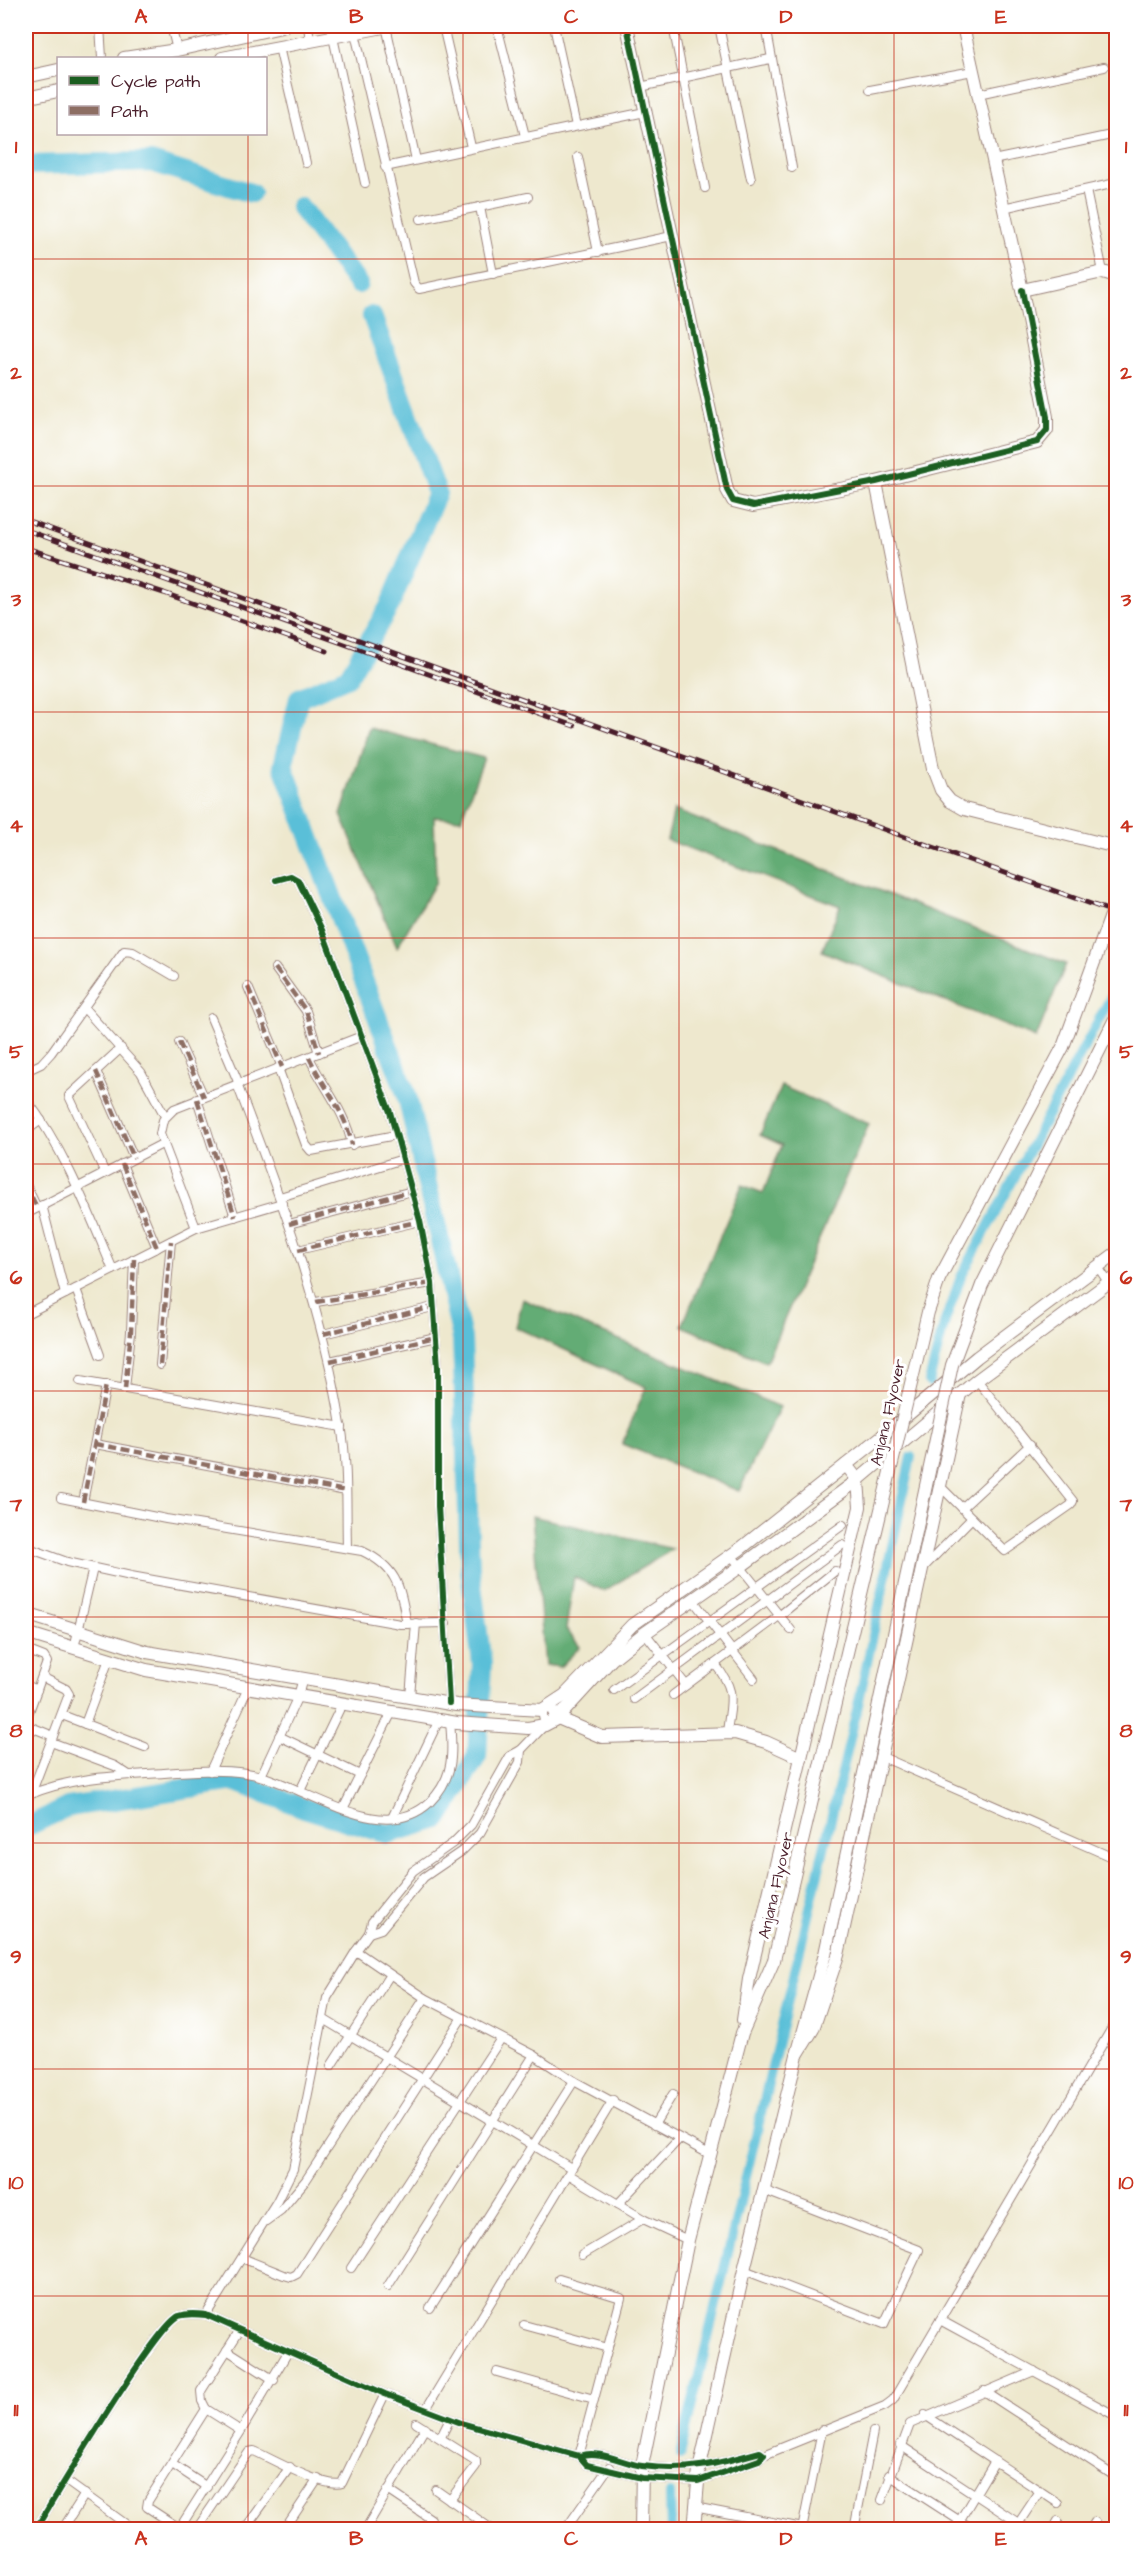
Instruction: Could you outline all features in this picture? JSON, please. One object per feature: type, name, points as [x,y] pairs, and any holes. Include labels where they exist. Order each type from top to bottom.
[{"type":"main road","points":[[131,57],[177,50],[232,31],[286,26]]},
{"type":"main road","points":[[227,57],[388,26]]},
{"type":"main road","points":[[627,26],[727,490],[733,501],[753,506],[876,482],[1037,442],[1047,430],[1047,417],[1022,290],[963,26]]},
{"type":"main road","points":[[26,77],[57,70]]},
{"type":"main road","points":[[26,98],[57,91]]},
{"type":"main road","points":[[1022,290],[1103,272],[1116,276]]},
{"type":"main road","points":[[876,482],[933,769],[941,790],[950,801],[974,813],[1116,847]]},
{"type":"main road","name":"Anjana Flyover","points":[[742,2033],[774,1960],[928,1312],[939,1279],[1063,1047],[1116,902]]},
{"type":"main road","points":[[693,2529],[699,2475],[744,2270],[766,2191],[797,2055],[825,1954],[952,1365],[964,1327],[982,1285],[1116,1017]]},
{"type":"main road","points":[[541,1709],[632,1625],[731,1555],[846,1465],[966,1366],[1116,1253]]},
{"type":"main road","points":[[26,1633],[146,1670],[449,1722],[528,1728],[545,1725],[558,1718],[612,1659],[645,1633],[741,1567],[858,1479],[977,1380],[1113,1280]]},
{"type":"main road","points":[[797,2055],[813,2029],[838,1955],[966,1366]]},
{"type":"main road","points":[[640,2529],[642,2472],[688,2240],[742,2033],[749,1979],[860,1507],[858,1479],[846,1465]]},
{"type":"main road","points":[[26,1614],[147,1652],[453,1704],[541,1709],[602,1737],[727,1732],[749,1736],[801,1758]]},
{"type":"street","points":[[100,26],[102,57]]},
{"type":"street","points":[[171,26],[177,50]]},
{"type":"street","points":[[308,26],[310,41]]},
{"type":"street","points":[[388,26],[416,160]]},
{"type":"street","points":[[444,26],[471,147]]},
{"type":"street","points":[[497,26],[525,136]]},
{"type":"street","points":[[554,26],[576,126]]},
{"type":"street","points":[[673,26],[705,188]]},
{"type":"street","points":[[719,26],[751,179]]},
{"type":"street","points":[[766,26],[770,59],[792,168]]},
{"type":"street","points":[[355,33],[414,283],[419,289],[672,237]]},
{"type":"street","points":[[333,37],[365,183]]},
{"type":"street","points":[[279,47],[306,163]]},
{"type":"street","points":[[640,87],[770,59]]},
{"type":"street","points":[[978,94],[1104,67]]},
{"type":"street","points":[[870,90],[973,71]]},
{"type":"street","points":[[386,167],[471,147],[645,112]]},
{"type":"street","points":[[993,160],[1116,134]]},
{"type":"street","points":[[578,157],[598,252]]},
{"type":"street","points":[[1003,208],[1116,183]]},
{"type":"street","points":[[1086,190],[1103,272]]},
{"type":"street","points":[[421,219],[528,197]]},
{"type":"street","points":[[480,207],[493,273]]},
{"type":"street","points":[[276,880],[291,876],[302,884],[322,930],[362,1036],[396,1136],[420,1221],[432,1283],[434,1307],[438,1506],[453,1704]]},
{"type":"street","points":[[26,1071],[46,1059],[124,951],[133,952],[174,976]]},
{"type":"street","points":[[275,968],[306,1011],[319,1053]]},
{"type":"street","points":[[248,987],[309,1149],[316,1152],[396,1136]]},
{"type":"street","points":[[84,1008],[146,1078],[165,1116]]},
{"type":"street","points":[[211,1018],[290,1224],[316,1302],[342,1427],[346,1491],[346,1548]]},
{"type":"street","points":[[196,1228],[160,1129],[165,1116],[201,1098],[362,1036]]},
{"type":"street","points":[[179,1042],[201,1098],[235,1217]]},
{"type":"street","points":[[105,1173],[69,1099],[72,1091],[121,1048]]},
{"type":"street","points":[[309,1057],[323,1087],[345,1118],[352,1145]]},
{"type":"street","points":[[96,1071],[134,1158]]},
{"type":"street","points":[[26,1099],[41,1120],[78,1187],[113,1270]]},
{"type":"street","points":[[26,1131],[41,1120]]},
{"type":"street","points":[[26,1214],[164,1143]]},
{"type":"street","points":[[26,1314],[196,1228],[235,1217],[403,1159]]},
{"type":"street","points":[[122,1164],[157,1248]]},
{"type":"street","points":[[26,1185],[39,1207],[65,1294]]},
{"type":"street","points":[[290,1224],[412,1191]]},
{"type":"street","points":[[298,1250],[420,1221]]},
{"type":"street","points":[[160,1365],[171,1241]]},
{"type":"street","points":[[125,1389],[131,1332],[134,1259]]},
{"type":"street","points":[[1098,1267],[1113,1280],[1116,1294]]},
{"type":"street","points":[[316,1302],[432,1283]]},
{"type":"street","points":[[76,1289],[100,1355]]},
{"type":"street","points":[[323,1334],[434,1307]]},
{"type":"street","points":[[330,1361],[436,1337]]},
{"type":"street","points":[[939,1485],[1005,1551],[1071,1505],[1072,1498],[977,1380]]},
{"type":"street","points":[[80,1381],[342,1427]]},
{"type":"street","points":[[83,1502],[106,1385]]},
{"type":"street","points":[[94,1444],[346,1491]]},
{"type":"street","points":[[962,1508],[1030,1445]]},
{"type":"street","points":[[62,1498],[166,1519],[362,1551],[388,1566],[401,1592],[411,1623],[410,1697]]},
{"type":"street","points":[[920,1571],[972,1518]]},
{"type":"street","points":[[614,1690],[843,1525]]},
{"type":"street","points":[[634,1699],[842,1545]]},
{"type":"street","points":[[26,1547],[93,1568],[411,1623],[446,1623]]},
{"type":"street","points":[[731,1555],[791,1630]]},
{"type":"street","points":[[74,1648],[93,1568]]},
{"type":"street","points":[[673,1695],[835,1571]]},
{"type":"street","points":[[693,1600],[754,1679]]},
{"type":"street","points":[[645,1633],[686,1685]]},
{"type":"street","points":[[26,1650],[46,1659],[42,1677],[26,1719],[52,1739],[129,1775]]},
{"type":"street","points":[[85,1724],[109,1659]]},
{"type":"street","points":[[715,1664],[729,1682],[732,1692],[727,1732]]},
{"type":"street","points":[[28,1795],[68,1698],[66,1689],[42,1677]]},
{"type":"street","points":[[261,1776],[298,1696],[303,1678]]},
{"type":"street","points":[[26,1685],[37,1690]]},
{"type":"street","points":[[210,1771],[248,1688]]},
{"type":"street","points":[[300,1791],[342,1704]]},
{"type":"street","points":[[206,2315],[293,2169],[327,1998],[369,1934],[381,1929],[424,1876],[462,1851],[480,1833],[520,1762],[521,1750],[545,1725],[541,1709]]},
{"type":"street","points":[[343,1809],[392,1712]]},
{"type":"street","points":[[62,1715],[145,1747]]},
{"type":"street","points":[[28,1795],[53,1785],[129,1775],[210,1771],[261,1776],[371,1818],[392,1818],[417,1810],[428,1803],[446,1780],[453,1755],[449,1722]]},
{"type":"street","points":[[392,1818],[449,1722]]},
{"type":"street","points":[[279,1736],[360,1775]]},
{"type":"street","points":[[880,1756],[1116,1859]]},
{"type":"street","points":[[356,1951],[388,1976],[461,2019],[534,2055],[574,2080],[711,2155]]},
{"type":"street","points":[[331,2066],[388,1976]]},
{"type":"street","points":[[261,2226],[281,2210],[306,2180],[425,1998]]},
{"type":"street","points":[[323,2019],[460,2099],[618,2204],[643,2219],[688,2240]]},
{"type":"street","points":[[242,2258],[284,2276],[291,2277],[297,2274],[461,2019]]},
{"type":"street","points":[[35,2529],[147,2353],[170,2323],[179,2316],[193,2313],[206,2315],[385,2394],[450,2419],[579,2456],[587,2465],[606,2470],[699,2475],[759,2460],[764,2455],[822,2430],[885,2406],[893,2400],[1116,2021]]},
{"type":"street","points":[[351,2268],[500,2040]]},
{"type":"street","points":[[388,2286],[534,2055]]},
{"type":"street","points":[[430,2308],[574,2080]]},
{"type":"street","points":[[654,2125],[673,2094]]},
{"type":"street","points":[[426,2409],[613,2100]]},
{"type":"street","points":[[618,2204],[679,2139]]},
{"type":"street","points":[[744,2270],[884,2324],[920,2250],[766,2191]]},
{"type":"street","points":[[582,2256],[643,2219]]},
{"type":"street","points":[[559,2278],[621,2298],[579,2456]]},
{"type":"street","points":[[940,2320],[1116,2416]]},
{"type":"street","points":[[524,2325],[608,2348]]},
{"type":"street","points":[[240,2330],[201,2391],[206,2409],[241,2431]]},
{"type":"street","points":[[227,2350],[274,2380]]},
{"type":"street","points":[[206,2409],[146,2505],[176,2526],[183,2523],[207,2487],[274,2380],[288,2352]]},
{"type":"street","points":[[882,2500],[900,2445],[910,2424],[925,2415],[1034,2371]]},
{"type":"street","points":[[497,2372],[594,2399]]},
{"type":"street","points":[[984,2391],[1116,2477]]},
{"type":"street","points":[[200,2528],[249,2452],[337,2485],[346,2479],[385,2394]]},
{"type":"street","points":[[925,2415],[1058,2503]]},
{"type":"street","points":[[441,2437],[450,2419]]},
{"type":"street","points":[[416,2422],[476,2461],[476,2466],[450,2500]]},
{"type":"street","points":[[365,2529],[425,2428]]},
{"type":"street","points":[[694,2507],[802,2529],[822,2430]]},
{"type":"street","points":[[854,2529],[873,2432]]},
{"type":"street","points":[[900,2445],[975,2494],[1016,2526],[1029,2529]]},
{"type":"street","points":[[579,2456],[589,2453],[616,2460],[642,2472],[699,2475],[760,2452],[764,2455]]},
{"type":"street","points":[[565,2529],[606,2470],[616,2460]]},
{"type":"street","points":[[954,2529],[995,2461]]},
{"type":"street","points":[[172,2464],[207,2487]]},
{"type":"street","points":[[244,2529],[290,2467]]},
{"type":"street","points":[[889,2475],[974,2529]]},
{"type":"street","points":[[284,2529],[318,2479]]},
{"type":"street","points":[[66,2481],[134,2529]]},
{"type":"street","points":[[388,2490],[431,2519],[432,2529]]},
{"type":"street","points":[[436,2490],[492,2529]]},
{"type":"street","points":[[1016,2526],[1040,2491]]},
{"type":"street","points":[[62,2529],[84,2494]]},
{"type":"green space","points":[[369,728],[484,758],[461,819],[434,817],[436,882],[397,947],[341,815]]},
{"type":"green space","points":[[674,810],[1066,964],[1036,1038],[822,951],[840,906],[667,840]]},
{"type":"green space","points":[[781,1086],[869,1124],[766,1362],[682,1326],[742,1185],[763,1193],[782,1145],[760,1135]]},
{"type":"green space","points":[[522,1299],[780,1407],[739,1491],[622,1444],[646,1387],[515,1327]]},
{"type":"green space","points":[[532,1516],[673,1549],[604,1591],[574,1577],[566,1629],[580,1647],[560,1667],[545,1665]]},
{"type":"waterway","points":[[26,165],[151,162],[251,193]]},
{"type":"waterway","points":[[300,207],[358,284]]},
{"type":"waterway","points":[[26,1827],[68,1807],[234,1781],[304,1808],[388,1834],[438,1819],[477,1756],[482,1664],[470,1570],[462,1338],[407,1096],[283,766],[299,698],[348,677],[390,605],[437,493],[372,316]]},
{"type":"waterway","points":[[929,1382],[945,1321],[961,1277],[1112,995]]},
{"type":"waterway","points":[[680,2455],[858,1705],[911,1457]]},
{"type":"waterway","points":[[670,2494],[671,2530]]},
{"type":"railway","points":[[26,520],[1116,913]]},
{"type":"railway","points":[[26,530],[574,726]]},
{"type":"railway","points":[[26,548],[164,593],[327,651]]},
{"type":"marked path","points":[[275,968],[306,1011],[319,1053]]},
{"type":"marked path","points":[[248,987],[282,1067]]},
{"type":"marked path","points":[[179,1042],[204,1097]]},
{"type":"marked path","points":[[309,1057],[345,1122],[352,1145]]},
{"type":"marked path","points":[[96,1071],[134,1158]]},
{"type":"marked path","points":[[197,1099],[235,1217]]},
{"type":"marked path","points":[[122,1164],[157,1248]]},
{"type":"marked path","points":[[26,1185],[37,1208]]},
{"type":"marked path","points":[[289,1224],[412,1191]]},
{"type":"marked path","points":[[298,1250],[420,1221]]},
{"type":"marked path","points":[[160,1365],[171,1241]]},
{"type":"marked path","points":[[125,1389],[131,1332],[134,1259]]},
{"type":"marked path","points":[[316,1302],[432,1283]]},
{"type":"marked path","points":[[323,1334],[433,1307]]},
{"type":"marked path","points":[[330,1361],[436,1337]]},
{"type":"marked path","points":[[83,1502],[106,1385]]},
{"type":"marked path","points":[[95,1444],[346,1491]]},
{"type":"cycle path","points":[[627,26],[727,490],[733,501],[753,506],[876,482],[1037,442],[1047,430],[1047,417],[1022,290]]},
{"type":"cycle path","points":[[276,880],[291,876],[298,880],[322,930],[390,1112],[420,1221],[432,1283],[438,1367],[438,1506],[449,1703]]},
{"type":"cycle path","points":[[35,2530],[149,2349],[167,2327],[179,2316],[186,2314],[206,2315],[385,2394],[464,2424],[579,2456],[594,2454],[642,2466],[674,2468],[716,2463],[760,2452],[764,2455],[759,2460],[698,2481],[642,2478],[587,2465],[579,2456]]}]
